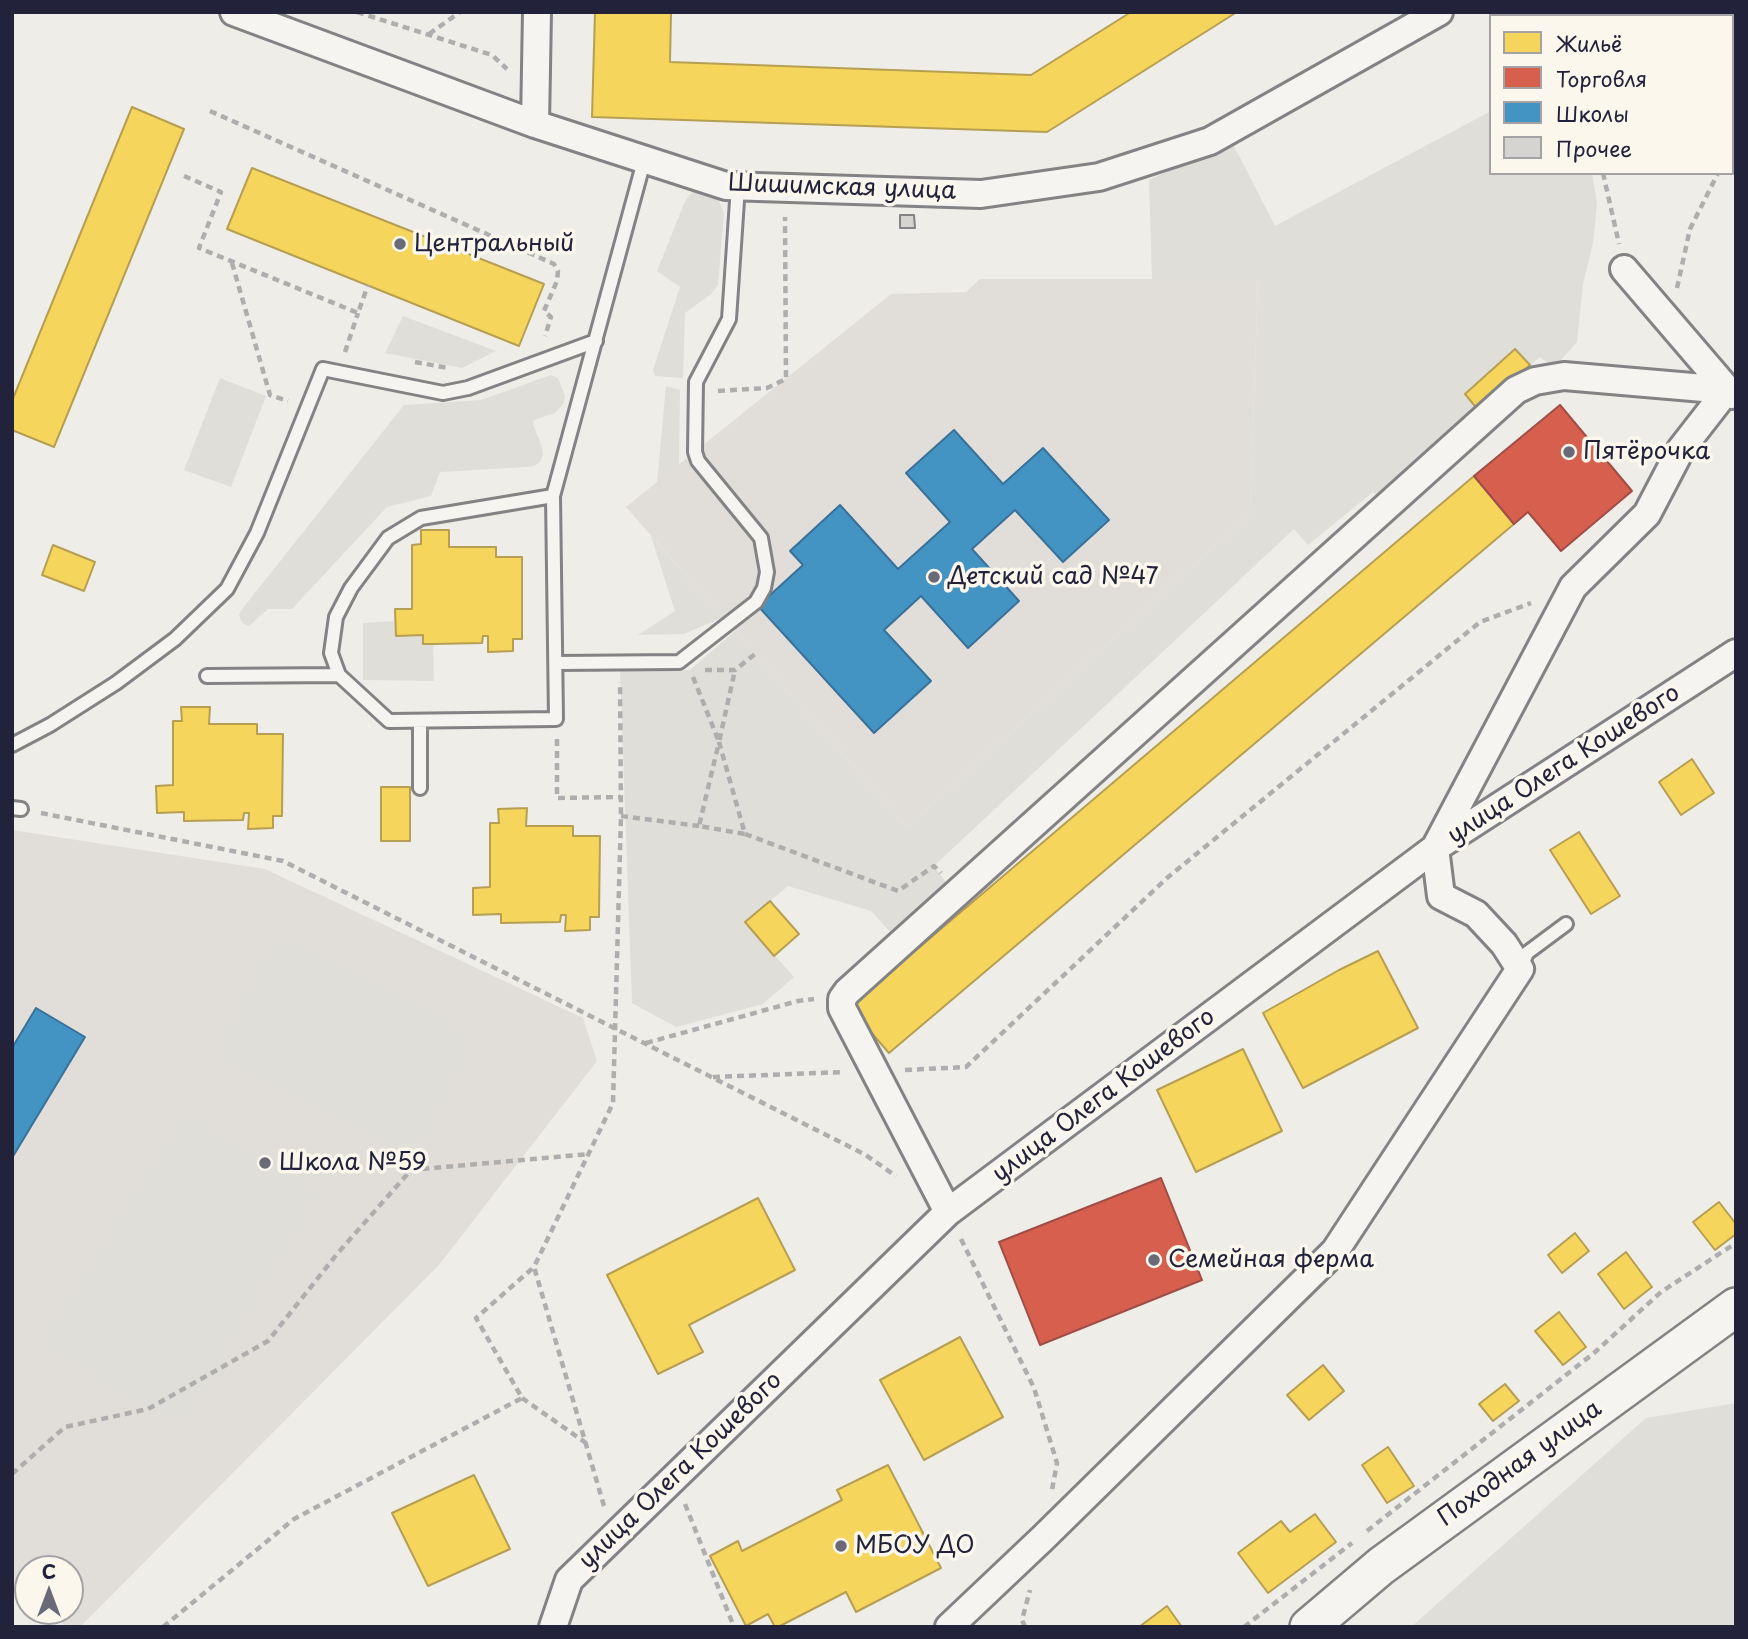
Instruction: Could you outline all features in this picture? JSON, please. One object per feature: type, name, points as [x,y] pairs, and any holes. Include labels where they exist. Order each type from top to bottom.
[{"type":"main road","name":"Походная улица","points":[[1308,1627],[1381,1566],[1736,1307]]},
{"type":"street","name":"Шишимская улица","points":[[234,12],[535,124],[726,186],[981,194],[1099,177],[1210,141],[1439,12]]},
{"type":"street","points":[[535,124],[537,12]]},
{"type":"street","points":[[1624,269],[1732,395]]},
{"type":"street","points":[[948,1212],[842,1008],[842,999],[847,992],[1516,390],[1535,381],[1564,376],[1732,395]]},
{"type":"street","points":[[949,1627],[1335,1251],[1520,970],[1504,944],[1476,914],[1441,896],[1435,848],[1573,587],[1647,514],[1681,449],[1732,395]]},
{"type":"street","name":"улица Олега Кошевого","points":[[553,1627],[569,1580],[948,1212],[1435,848],[1736,653]]},
{"type":"lane","points":[[553,496],[421,518],[388,538],[351,588],[336,617],[331,653],[339,675],[389,721],[556,719],[553,496],[644,161]]},
{"type":"lane","points":[[557,663],[680,662],[756,603],[764,588],[767,572],[761,538],[696,457],[696,382],[729,319],[738,186]]},
{"type":"lane","points":[[12,745],[50,725],[116,683],[175,639],[227,589],[257,533],[323,369],[443,393],[468,388],[596,341]]},
{"type":"lane","points":[[207,676],[339,675]]},
{"type":"lane","points":[[420,722],[420,788]]},
{"type":"lane","points":[[1520,970],[1527,953],[1566,924]]},
{"type":"path","points":[[358,12],[492,55],[535,96]]},
{"type":"path","points":[[428,35],[460,12]]},
{"type":"path","points":[[210,111],[554,264],[558,271],[556,281],[544,311],[551,318],[542,343]]},
{"type":"path","points":[[1604,175],[1624,269]]},
{"type":"path","points":[[1669,323],[1690,229],[1717,175]]},
{"type":"path","points":[[184,176],[221,192],[199,248],[358,313]]},
{"type":"path","points":[[695,393],[767,388],[786,379],[785,188]]},
{"type":"path","points":[[232,262],[270,395]]},
{"type":"path","points":[[337,372],[368,285]]},
{"type":"path","points":[[345,350],[358,352]]},
{"type":"path","points":[[408,361],[458,370]]},
{"type":"path","points":[[712,1077],[966,1067],[1167,878],[1480,622],[1573,587]]},
{"type":"path","points":[[701,670],[734,670],[755,654]]},
{"type":"path","points":[[586,1443],[522,1398],[476,1318],[534,1267],[613,1103],[621,816],[620,663]]},
{"type":"path","points":[[690,670],[719,742],[745,834]]},
{"type":"path","points":[[699,826],[734,670]]},
{"type":"path","points":[[556,719],[557,797],[621,797]]},
{"type":"path","points":[[17,808],[283,861],[864,1154],[906,1183]]},
{"type":"path","points":[[621,816],[745,834],[898,891],[934,866],[960,891]]},
{"type":"path","points":[[645,1043],[798,1001]]},
{"type":"path","points":[[12,1474],[65,1427],[148,1409],[268,1341],[337,1254],[411,1170],[589,1154]]},
{"type":"path","points":[[948,1212],[1034,1388],[1057,1464],[1043,1538],[1022,1620],[1025,1627]]},
{"type":"path","points":[[1364,1533],[1594,1353],[1661,1292],[1736,1243]]},
{"type":"path","points":[[534,1267],[614,1536]]},
{"type":"path","points":[[163,1627],[294,1519],[522,1398]]},
{"type":"path","points":[[675,1477],[734,1627]]},
{"type":"path","points":[[1244,1627],[1354,1541]]},
{"type":"shaded area","points":[[1489,112],[1489,175],[1592,175],[1597,204],[1593,243],[1583,284],[1577,342],[1554,368],[1540,357],[1530,365],[1515,349],[1465,394],[1479,411],[1382,499],[1373,492],[1308,545],[1294,529],[934,866],[952,891],[896,938],[871,911],[788,886],[745,922],[794,977],[763,1004],[676,1027],[632,1003],[620,669],[690,670],[735,631],[907,827],[1250,514],[1258,279],[1152,279],[1149,180],[1232,142],[1275,226]]},
{"type":"shaded area","points":[[699,188],[719,201],[724,213],[718,285],[711,294],[685,313],[683,378],[655,376],[653,370],[680,287],[657,271],[685,201]]},
{"type":"shaded area","name":"Детский сад №47","points":[[980,279],[1258,279],[1250,514],[907,827],[626,507],[891,294],[966,292]]},
{"type":"shaded area","points":[[403,316],[496,351],[462,368],[385,353]]},
{"type":"shaded area","points":[[551,375],[558,378],[565,396],[564,403],[555,413],[534,420],[542,447],[540,462],[526,467],[440,472],[431,496],[387,507],[292,609],[268,609],[249,626],[242,623],[239,615],[243,608],[404,405],[481,400]]},
{"type":"shaded area","points":[[220,378],[266,396],[231,487],[184,470]]},
{"type":"shaded area","points":[[666,386],[680,390],[679,465],[657,483]]},
{"type":"shaded area","points":[[651,536],[723,617],[684,634],[638,635],[675,611]]},
{"type":"shaded area","points":[[396,621],[396,636],[423,635],[423,644],[433,644],[434,681],[363,680],[363,623]]},
{"type":"shaded area","name":"Школа №59","points":[[12,830],[265,869],[583,1018],[597,1061],[439,1265],[84,1623],[84,1555],[14,1555],[14,1588]]},
{"type":"shaded area","points":[[292,943],[455,1024],[466,1037],[468,1053],[424,1139],[412,1147],[396,1147],[227,1064],[221,1048],[225,1032],[260,957],[275,946]]},
{"type":"shaded area","points":[[183,1113],[316,1189],[318,1197],[183,1422],[174,1424],[49,1349],[45,1337]]},
{"type":"shaded area","points":[[1736,1403],[1736,1627],[1411,1627],[1646,1418]]},
{"type":"building: Жильё","points":[[595,12],[671,13],[670,62],[1031,75],[1131,12],[1237,12],[1047,132],[592,117]]},
{"type":"building: Жильё","points":[[132,107],[184,129],[54,447],[12,430],[12,401]]},
{"type":"building: Жильё","points":[[252,168],[544,284],[519,346],[227,229]]},
{"type":"building: Жильё","points":[[1515,349],[1530,365],[1479,411],[1465,394]]},
{"type":"building: Жильё","points":[[1474,476],[1514,524],[889,1053],[849,1007]]},
{"type":"building: Жильё","points":[[421,530],[449,530],[449,547],[496,547],[496,557],[522,557],[522,639],[513,639],[513,651],[488,652],[488,636],[483,636],[482,643],[423,644],[423,635],[396,636],[395,609],[412,609],[412,545],[421,544]]},
{"type":"building: Жильё","points":[[53,545],[95,562],[84,591],[42,575]]},
{"type":"building: Жильё","points":[[181,707],[210,707],[209,724],[257,724],[257,734],[283,734],[282,816],[273,816],[273,828],[248,829],[249,813],[244,813],[243,820],[184,821],[184,812],[157,813],[156,786],[173,785],[173,721],[182,721]]},
{"type":"building: Жильё","points":[[1692,759],[1714,793],[1681,815],[1659,782]]},
{"type":"building: Жильё","points":[[381,787],[410,787],[410,841],[381,841]]},
{"type":"building: Жильё","points":[[527,808],[526,826],[573,826],[573,836],[600,836],[599,917],[590,917],[590,930],[565,931],[566,915],[561,915],[560,922],[501,923],[501,914],[473,915],[473,888],[490,887],[490,823],[499,823],[498,809]]},
{"type":"building: Жильё","points":[[1579,832],[1620,896],[1591,914],[1550,850]]},
{"type":"building: Жильё","points":[[770,901],[799,934],[774,956],[745,922]]},
{"type":"building: Жильё","points":[[1378,951],[1418,1028],[1303,1088],[1263,1013]]},
{"type":"building: Жильё","points":[[1243,1049],[1282,1131],[1196,1172],[1157,1090]]},
{"type":"building: Жильё","points":[[758,1198],[795,1270],[689,1325],[703,1352],[658,1374],[607,1275]]},
{"type":"building: Жильё","points":[[1719,1202],[1736,1224],[1736,1234],[1715,1250],[1693,1222]]},
{"type":"building: Жильё","points":[[1575,1233],[1589,1251],[1562,1273],[1548,1255]]},
{"type":"building: Жильё","points":[[1626,1252],[1652,1287],[1624,1309],[1598,1274]]},
{"type":"building: Жильё","points":[[1559,1312],[1586,1347],[1563,1365],[1535,1331]]},
{"type":"building: Жильё","points":[[960,1337],[1003,1417],[924,1460],[880,1380]]},
{"type":"building: Жильё","points":[[1323,1365],[1344,1391],[1309,1420],[1287,1395]]},
{"type":"building: Жильё","points":[[1505,1384],[1519,1401],[1493,1421],[1479,1404]]},
{"type":"building: Жильё","points":[[1388,1447],[1414,1486],[1387,1503],[1362,1465]]},
{"type":"building: Жильё","name":"МБОУ ДО","points":[[888,1465],[941,1568],[856,1612],[846,1592],[778,1627],[775,1627],[768,1614],[746,1626],[710,1556],[738,1541],[742,1551],[842,1500],[837,1490]]},
{"type":"building: Жильё","points":[[474,1475],[510,1549],[428,1586],[392,1513]]},
{"type":"building: Жильё","points":[[1315,1514],[1336,1542],[1268,1593],[1238,1553],[1281,1521],[1290,1532]]},
{"type":"building: Жильё","points":[[1167,1606],[1182,1627],[1139,1627]]},
{"type":"building: Торговля","points":[[1560,405],[1632,491],[1561,551],[1528,512],[1514,524],[1474,476]]},
{"type":"building: Торговля","points":[[1161,1178],[1202,1280],[1040,1345],[999,1242]]},
{"type":"building: Школы","points":[[954,430],[1003,484],[1043,448],[1109,520],[1063,562],[1015,510],[972,549],[1019,601],[968,648],[921,596],[884,630],[931,681],[874,733],[758,606],[803,565],[790,551],[840,505],[898,569],[950,522],[906,473]]},
{"type":"building: Школы","points":[[36,1008],[85,1037],[12,1158],[12,1048]]},
{"type":"building: Прочее","points":[[900,215],[914,215],[915,228],[900,228]]},
{"type":"place","name":"Центральный","points":[[400,244]]},
{"type":"place","name":"Пятёрочка","points":[[1569,452]]},
{"type":"place","name":"Детский сад №47","points":[[934,577]]},
{"type":"place","name":"Школа №59","points":[[265,1163]]},
{"type":"place","name":"Семейная ферма","points":[[1154,1260]]},
{"type":"place","name":"МБОУ ДО","points":[[841,1546]]}]
